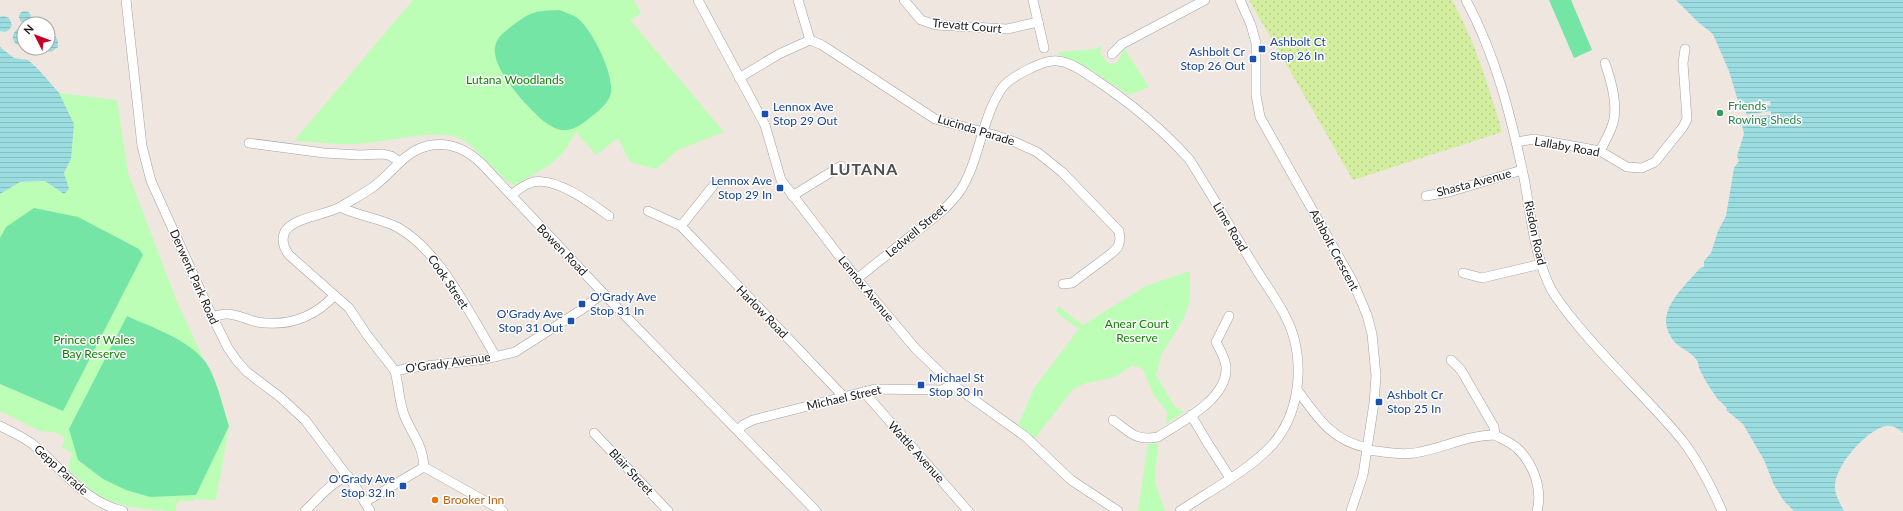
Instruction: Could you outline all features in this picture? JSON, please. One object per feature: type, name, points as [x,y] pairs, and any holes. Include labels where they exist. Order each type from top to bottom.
[{"type":"street","name":"Derwent Park Road","points":[[126,0],[142,146],[151,181],[212,316],[228,348],[237,361],[248,372],[280,397],[304,420],[348,476],[368,508]]},
{"type":"street","name":"Lennox Avenue","points":[[698,0],[765,125],[781,180],[857,279],[915,348],[952,384],[1026,437],[1071,480],[1118,511]]},
{"type":"street","points":[[739,78],[780,54],[810,40],[798,0]]},
{"type":"street","name":"Trevatt Court","points":[[904,0],[921,20],[936,25],[1007,29],[1038,22]]},
{"type":"street","points":[[1033,0],[1044,48]]},
{"type":"street","points":[[1112,54],[1122,44],[1205,0]]},
{"type":"street","name":"Ashbolt Crescent","points":[[1240,0],[1251,25],[1256,43],[1256,95],[1260,117],[1346,270],[1367,315],[1372,334],[1376,376],[1374,402],[1368,449],[1357,496],[1350,511]]},
{"type":"street","name":"Risdon Road","points":[[1466,0],[1489,51],[1505,99],[1517,142],[1541,264],[1552,290],[1576,324],[1668,424],[1688,448],[1702,469],[1722,511]]},
{"type":"street","name":"Lucinda Parade","points":[[810,40],[822,45],[934,118],[1015,142],[1048,160],[1119,231],[1120,239],[1118,247],[1112,253],[1072,282],[1063,284]]},
{"type":"street","name":"Lallaby Road","points":[[1517,142],[1534,139],[1600,151],[1632,168],[1642,168],[1655,162],[1684,127],[1687,119],[1683,63],[1685,49]]},
{"type":"street","name":"Lime Road","points":[[984,132],[994,101],[1004,86],[1028,69],[1048,62],[1057,60],[1072,66],[1121,96],[1179,148],[1189,160],[1281,310],[1293,336],[1297,356],[1298,391],[1285,426],[1274,443],[1258,459],[1180,511]]},
{"type":"street","points":[[1600,151],[1612,127],[1614,114],[1611,80],[1604,63]]},
{"type":"street","name":"Ledwell Street","points":[[857,279],[943,210],[959,192],[970,174],[984,132]]},
{"type":"street","points":[[249,143],[324,153],[360,155],[383,154],[391,156],[400,162]]},
{"type":"street","name":"Bowen Road","points":[[334,296],[290,256],[284,247],[283,238],[287,230],[294,224],[340,207],[373,187],[400,162],[416,150],[432,145],[458,147],[470,153],[603,293],[816,511]]},
{"type":"street","points":[[792,196],[841,166]]},
{"type":"street","name":"Shasta Avenue","points":[[1426,196],[1449,192],[1522,170]]},
{"type":"street","points":[[511,195],[533,182],[541,181],[552,184],[588,201],[609,216]]},
{"type":"street","points":[[681,226],[713,186]]},
{"type":"street","name":"Cook Street","points":[[340,207],[350,212],[384,222],[398,228],[411,236],[433,257],[496,357]]},
{"type":"street","name":"Harlow Road","points":[[648,211],[681,226],[844,397]]},
{"type":"street","points":[[1463,273],[1482,278],[1541,264]]},
{"type":"street","name":"O'Grady Avenue","points":[[424,467],[423,453],[405,418],[401,405],[395,371],[496,357],[515,352],[581,310],[603,293]]},
{"type":"street","points":[[212,316],[227,314],[257,322],[277,324],[297,322],[312,315],[325,306],[334,296],[349,308],[367,335],[395,371]]},
{"type":"street","points":[[1113,420],[1137,438],[1146,439],[1158,437],[1216,396],[1223,383],[1226,368],[1224,356],[1216,342],[1229,316]]},
{"type":"street","points":[[1451,360],[1461,370],[1494,427],[1495,435]]},
{"type":"street","name":"Michael Street","points":[[738,430],[743,425],[753,420],[864,392],[886,388],[942,390],[952,384]]},
{"type":"street","points":[[1298,391],[1328,429],[1342,439],[1368,449],[1395,453],[1419,453],[1465,438],[1482,435],[1495,435],[1517,448],[1534,472],[1539,495],[1537,511]]},
{"type":"street","name":"Wattle Avenue","points":[[864,392],[968,511]]},
{"type":"street","points":[[1191,415],[1230,478]]},
{"type":"street","name":"Gepp Parade","points":[[0,426],[33,445],[77,486],[96,501],[123,511]]},
{"type":"street","name":"Blair Street","points":[[594,433],[668,511]]},
{"type":"street","points":[[368,508],[424,467],[503,511]]},
{"type":"street","points":[[305,511],[328,489],[342,478],[348,476]]},
{"type":"green space","name":"Lutana Woodlands","points":[[413,0],[634,0],[641,14],[630,20],[724,132],[678,150],[656,169],[630,162],[618,138],[596,155],[576,132],[564,152],[550,165],[515,185],[503,177],[465,141],[457,137],[447,135],[422,135],[355,144],[294,141]]},
{"type":"green space","points":[[1249,0],[1452,0],[1468,32],[1487,82],[1502,132],[1353,180]]},
{"type":"green space","points":[[1549,0],[1571,0],[1592,50],[1574,58]]},
{"type":"green space","points":[[559,10],[576,17],[589,31],[601,52],[611,85],[611,93],[606,103],[582,124],[567,130],[552,127],[524,102],[508,82],[498,65],[495,56],[497,41],[512,26],[524,17],[544,11]]},
{"type":"green space","points":[[1102,45],[1100,53],[1108,63],[1115,64],[1119,60],[1124,48],[1149,87],[1129,95],[1085,66],[1059,55],[1058,52],[1095,49]]},
{"type":"green space","name":"Prince of Wales Bay Reserve","points":[[59,93],[117,100],[128,173],[177,302],[218,390],[229,426],[216,500],[194,499],[194,501],[180,501],[176,505],[176,511],[139,508],[114,502],[92,490],[80,481],[68,468],[72,453],[62,447],[65,438],[55,432],[40,431],[0,411],[0,194],[20,182],[45,181],[64,194],[67,187],[64,173],[67,169],[74,124]]},
{"type":"green space","points":[[34,208],[78,217],[139,249],[143,255],[63,411],[0,384],[0,238],[6,227]]},
{"type":"green space","name":"Anear Court Reserve","points":[[1190,271],[1190,300],[1184,318],[1162,354],[1156,375],[1175,407],[1184,412],[1166,424],[1167,412],[1153,394],[1143,369],[1133,365],[1115,377],[1083,384],[1073,389],[1034,439],[1018,426],[1034,388],[1079,329],[1056,312],[1058,306],[1083,325],[1146,286]]},
{"type":"green space","points":[[127,316],[168,334],[196,352],[208,366],[216,383],[229,426],[196,495],[150,497],[126,490],[103,479],[78,460],[69,429]]},
{"type":"green space","points":[[1158,443],[1155,483],[1165,511],[1138,511],[1148,444]]},
{"type":"water","points":[[1676,0],[1903,0],[1903,433],[1891,426],[1878,429],[1861,441],[1846,459],[1837,477],[1835,485],[1836,495],[1844,511],[1794,511],[1784,501],[1774,485],[1764,460],[1743,424],[1726,410],[1727,408],[1719,401],[1706,382],[1694,356],[1675,343],[1667,330],[1666,320],[1668,310],[1679,292],[1700,268],[1704,267],[1704,261],[1711,253],[1718,231],[1726,216],[1734,168],[1739,161],[1737,156],[1744,134],[1741,120],[1747,118],[1744,101],[1738,101],[1729,71],[1713,34],[1698,22]]},
{"type":"water","points":[[23,11],[27,11],[31,15],[19,16]]},
{"type":"water","points":[[4,16],[9,18],[12,25],[9,30],[5,32],[0,31],[0,17]]},
{"type":"water","points":[[16,31],[16,44],[13,40],[13,34]]},
{"type":"water","points":[[56,38],[58,41],[58,47],[56,48]]},
{"type":"water","points":[[0,47],[14,58],[28,60],[38,69],[59,93],[74,124],[71,159],[64,173],[69,189],[64,194],[45,181],[20,182],[0,194]]},
{"type":"pier","points":[[1770,101],[1771,105],[1743,107],[1743,105],[1753,102]]},
{"type":"pier","points":[[1771,111],[1771,115],[1743,117],[1744,115]]},
{"type":"place","name":"Ashbolt Ct Stop 26 In","points":[[1262,49]]},
{"type":"place","name":"Ashbolt Cr Stop 26 Out","points":[[1253,59]]},
{"type":"place","name":"Friends Rowing Sheds","points":[[1720,113]]},
{"type":"place","name":"Lennox Ave Stop 29 Out","points":[[765,114]]},
{"type":"place","name":"Lennox Ave Stop 29 In","points":[[780,188]]},
{"type":"place","name":"O'Grady Ave Stop 31 In","points":[[582,304]]},
{"type":"place","name":"O'Grady Ave Stop 31 Out","points":[[571,321]]},
{"type":"place","name":"Michael St Stop 30 In","points":[[921,385]]},
{"type":"place","name":"Ashbolt Cr Stop 25 In","points":[[1379,402]]},
{"type":"place","name":"O'Grady Ave Stop 32 In","points":[[403,486]]},
{"type":"place","name":"Brooker Inn","points":[[435,500]]},
{"type":"district","name":"LUTANA","points":[[864,169]]}]
